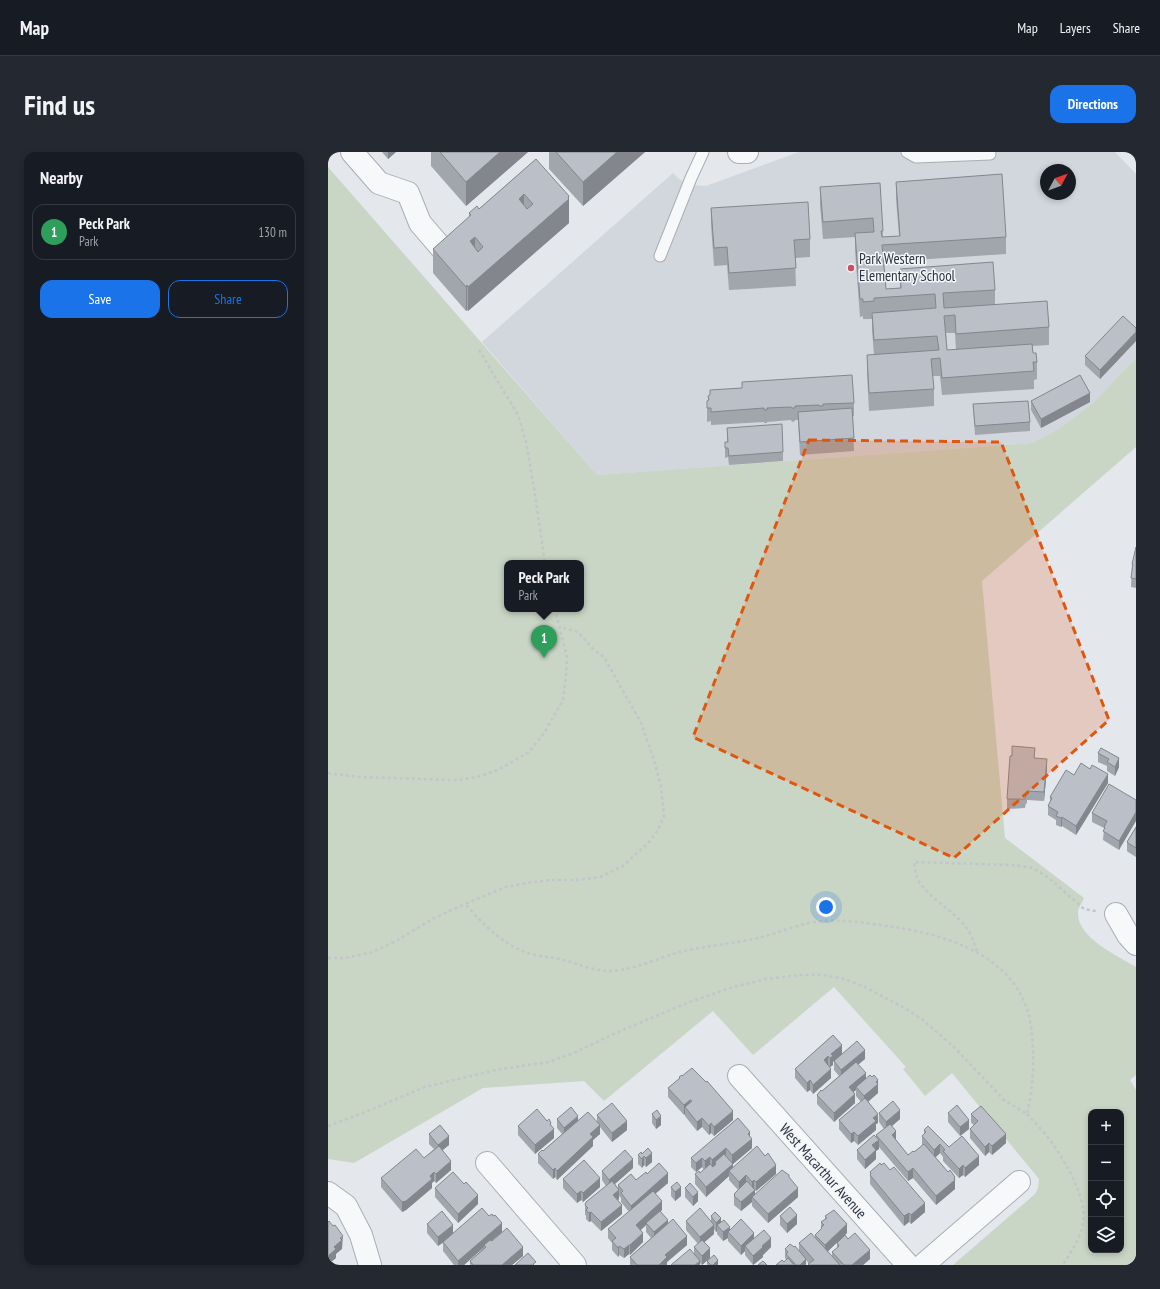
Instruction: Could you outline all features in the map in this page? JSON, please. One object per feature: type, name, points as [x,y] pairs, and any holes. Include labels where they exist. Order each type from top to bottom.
[{"type":"street","points":[[352,152],[378,183],[408,193],[420,223],[450,258]]},
{"type":"street","points":[[738,152],[747,152]]},
{"type":"street","points":[[1116,914],[1128,935],[1136,944]]},
{"type":"street","name":"West Macarthur Avenue","points":[[739,1076],[908,1265]]},
{"type":"street","points":[[486,1163],[575,1265]]},
{"type":"street","points":[[923,1265],[1019,1182]]},
{"type":"street","points":[[328,1193],[346,1206],[361,1235],[370,1265]]},
{"type":"lane","points":[[660,256],[703,152]]},
{"type":"lane","points":[[908,152],[916,157],[990,154]]},
{"type":"path","points":[[479,350],[518,415],[526,442],[544,560]]},
{"type":"path","points":[[328,773],[359,777],[457,780],[477,777],[498,770],[516,761],[529,752],[544,733],[563,700],[567,657],[556,612]]},
{"type":"path","points":[[328,958],[345,958],[373,952],[396,941],[434,918],[506,887],[550,880],[579,880],[600,877],[623,866],[649,842],[658,830],[664,816],[662,786],[641,723],[604,657],[593,649],[578,632],[560,627]]},
{"type":"path","points":[[977,952],[966,926],[920,884],[916,875],[914,862],[1011,864],[1028,867],[1040,872],[1050,879],[1084,909],[1116,914]]},
{"type":"path","points":[[466,904],[484,924],[514,948],[533,954],[554,957],[593,969],[612,972],[624,970],[696,948],[758,938],[802,925],[822,921],[854,922],[922,931],[950,940],[977,952],[993,962],[1017,989],[1025,1005],[1030,1021],[1034,1063],[1032,1092],[1027,1114]]},
{"type":"path","points":[[328,1126],[425,1087],[500,1069],[549,1062],[576,1052],[618,1032],[673,1009],[733,987],[766,979],[799,974],[823,975],[845,979],[865,987],[908,1010],[923,1020],[954,1046],[1004,1100],[1027,1114],[1054,1146],[1077,1187],[1083,1208],[1083,1222],[1080,1234],[1063,1265]]},
{"type":"highlighted area","points":[[809,440],[1001,442],[1109,720],[954,858],[693,737]]},
{"type":"shaded area","name":"Park Western Elementary School","points":[[799,152],[1115,152],[1136,174],[1136,358],[1093,403],[1059,429],[1032,443],[597,475],[482,342],[673,173],[679,179],[691,185],[706,186]]},
{"type":"green space","points":[[328,167],[597,475],[1032,443],[1059,429],[1093,403],[1136,358],[1136,447],[982,581],[1005,838],[1084,898],[1078,912],[1079,921],[1084,930],[1100,945],[1136,967],[1136,1075],[1130,1080],[1136,1090],[1136,1265],[953,1265],[1035,1194],[1038,1188],[1039,1179],[952,1073],[925,1096],[903,1069],[906,1067],[834,987],[753,1055],[713,1011],[604,1101],[584,1081],[483,1088],[354,1163],[328,1159]]},
{"type":"building","points":[[440,152],[500,152],[466,182]]},
{"type":"building","points":[[556,152],[617,152],[583,182]]},
{"type":"building","points":[[536,159],[569,196],[569,199],[468,287],[467,285],[466,287],[433,249],[471,215],[469,213],[477,206],[479,209]],"holes":[[[524,194],[533,204],[527,209],[519,199]],[[475,237],[483,247],[478,252],[470,241]]]},
{"type":"building","points":[[1002,174],[1006,237],[882,245],[886,289],[901,288],[900,269],[993,262],[995,290],[943,293],[944,308],[1047,301],[1049,327],[956,334],[955,315],[944,316],[947,350],[1032,344],[1033,353],[1036,353],[1037,362],[1033,362],[1034,371],[942,378],[940,358],[931,359],[934,389],[869,393],[867,355],[939,350],[937,336],[874,340],[872,313],[936,308],[935,294],[874,298],[874,301],[863,302],[863,299],[860,299],[855,233],[874,232],[873,218],[823,222],[820,187],[880,183],[883,231],[881,231],[882,237],[900,236],[896,182]]},
{"type":"building","points":[[808,202],[810,239],[794,240],[796,268],[729,273],[727,247],[714,248],[711,208]]},
{"type":"building","points":[[1123,316],[1136,328],[1136,332],[1100,370],[1085,356]]},
{"type":"building","points":[[852,375],[854,403],[823,404],[823,406],[795,406],[795,408],[767,408],[767,410],[764,410],[764,408],[711,412],[711,408],[707,408],[710,390],[742,388],[742,382]]},
{"type":"building","points":[[1080,375],[1090,393],[1041,419],[1031,401]]},
{"type":"building","points":[[1028,401],[1030,422],[975,426],[973,404]]},
{"type":"building","points":[[852,408],[854,438],[800,442],[798,412]]},
{"type":"building","points":[[782,424],[783,452],[729,456],[728,448],[725,448],[725,442],[728,442],[727,428]]},
{"type":"building","points":[[1136,547],[1136,579],[1131,578],[1132,564]]},
{"type":"building","points":[[1012,746],[1035,748],[1034,758],[1047,759],[1044,792],[1027,791],[1025,799],[1007,799]]},
{"type":"building","points":[[1101,748],[1119,758],[1115,767],[1107,762],[1109,759],[1098,753]]},
{"type":"building","points":[[1081,763],[1090,769],[1092,765],[1108,774],[1076,826],[1062,817],[1056,816],[1058,812],[1048,806],[1052,798],[1050,797],[1066,770],[1074,775]]},
{"type":"building","points":[[1109,784],[1136,800],[1136,812],[1119,841],[1103,831],[1107,821],[1092,813]]},
{"type":"building","points":[[1136,827],[1136,848],[1127,842]]},
{"type":"building","points":[[833,1035],[842,1045],[831,1054],[833,1056],[830,1058],[828,1056],[824,1060],[831,1069],[813,1085],[810,1080],[807,1083],[795,1069]]},
{"type":"building","points":[[857,1041],[865,1050],[841,1070],[834,1061]]},
{"type":"building","points":[[856,1062],[866,1073],[849,1087],[855,1094],[834,1113],[817,1095],[821,1090],[822,1091]]},
{"type":"building","points":[[692,1068],[706,1082],[707,1081],[733,1111],[714,1127],[711,1123],[709,1126],[702,1118],[697,1122],[685,1107],[692,1101],[690,1100],[684,1105],[668,1088],[680,1078],[679,1077]]},
{"type":"building","points":[[870,1075],[872,1077],[874,1075],[878,1080],[876,1082],[878,1084],[864,1096],[856,1087]]},
{"type":"building","points":[[865,1098],[878,1114],[873,1118],[876,1121],[858,1136],[854,1132],[851,1134],[839,1120]]},
{"type":"building","points":[[893,1101],[900,1110],[886,1122],[879,1113]]},
{"type":"building","points":[[612,1103],[627,1121],[612,1133],[597,1115]]},
{"type":"building","points":[[957,1105],[969,1120],[960,1127],[948,1113]]},
{"type":"building","points":[[981,1106],[1006,1134],[992,1146],[989,1143],[985,1147],[970,1129],[978,1121],[971,1114]]},
{"type":"building","points":[[571,1107],[578,1116],[564,1128],[557,1119]]},
{"type":"building","points":[[537,1109],[547,1121],[549,1119],[550,1124],[554,1129],[535,1145],[518,1126]]},
{"type":"building","points":[[657,1110],[661,1116],[656,1120],[652,1114]]},
{"type":"building","points":[[588,1112],[600,1125],[590,1134],[593,1137],[557,1171],[555,1168],[553,1170],[538,1154]]},
{"type":"building","points":[[738,1118],[750,1132],[748,1134],[752,1139],[732,1155],[726,1148],[712,1160],[710,1157],[705,1161],[702,1158],[696,1163],[691,1158]]},
{"type":"building","points":[[890,1124],[896,1131],[892,1135],[908,1155],[924,1144],[948,1172],[950,1170],[955,1177],[955,1180],[936,1196],[913,1168],[908,1172],[876,1135]]},
{"type":"building","points":[[440,1125],[449,1136],[438,1145],[429,1134]]},
{"type":"building","points":[[928,1126],[949,1147],[962,1136],[979,1156],[965,1168],[963,1165],[959,1169],[943,1151],[945,1150],[940,1144],[934,1150],[922,1136],[926,1132],[924,1130]]},
{"type":"building","points":[[874,1135],[879,1140],[872,1145],[876,1150],[865,1160],[857,1150]]},
{"type":"building","points":[[439,1146],[451,1161],[436,1174],[434,1172],[430,1176],[432,1179],[406,1201],[402,1202],[381,1178],[416,1149],[424,1158]]},
{"type":"building","points":[[757,1146],[765,1156],[768,1153],[776,1165],[756,1182],[754,1180],[752,1182],[746,1175],[739,1182],[729,1171]]},
{"type":"building","points":[[648,1148],[652,1153],[646,1158],[644,1156],[642,1159],[638,1155],[641,1152],[642,1154]]},
{"type":"building","points":[[625,1150],[633,1159],[609,1180],[602,1171]]},
{"type":"building","points":[[724,1154],[733,1164],[706,1187],[695,1174],[699,1171],[700,1173],[710,1164],[713,1167],[716,1164],[715,1162]]},
{"type":"building","points":[[584,1160],[600,1178],[583,1193],[581,1191],[577,1194],[563,1179]]},
{"type":"building","points":[[659,1163],[668,1173],[631,1206],[621,1193],[623,1191],[618,1185],[631,1174],[636,1180],[646,1172],[647,1174]]},
{"type":"building","points":[[880,1163],[881,1165],[884,1163],[890,1170],[894,1167],[925,1203],[911,1215],[909,1213],[904,1216],[870,1175],[870,1172]]},
{"type":"building","points":[[782,1170],[789,1175],[798,1188],[768,1214],[752,1197]]},
{"type":"building","points":[[453,1172],[464,1184],[466,1182],[478,1195],[458,1214],[435,1188]]},
{"type":"building","points":[[612,1181],[619,1190],[613,1195],[622,1205],[601,1222],[591,1212],[589,1213],[586,1210],[588,1208],[585,1205],[586,1202]]},
{"type":"building","points":[[747,1181],[755,1190],[741,1202],[734,1196],[734,1194]]},
{"type":"building","points":[[677,1182],[681,1187],[675,1192],[671,1187]]},
{"type":"building","points":[[690,1183],[698,1192],[693,1197],[685,1188]]},
{"type":"building","points":[[653,1191],[662,1201],[636,1225],[643,1233],[624,1249],[619,1246],[618,1248],[612,1241],[616,1238],[608,1229]]},
{"type":"building","points":[[790,1207],[797,1215],[787,1224],[780,1216]]},
{"type":"building","points":[[482,1208],[489,1216],[492,1214],[493,1216],[495,1215],[502,1223],[458,1261],[443,1242]]},
{"type":"building","points":[[700,1208],[714,1225],[700,1237],[686,1221]]},
{"type":"building","points":[[834,1210],[847,1224],[825,1245],[815,1235],[824,1225],[821,1222],[827,1218],[825,1216]]},
{"type":"building","points":[[442,1211],[453,1225],[438,1237],[427,1224]]},
{"type":"building","points":[[660,1211],[668,1220],[654,1232],[646,1223]]},
{"type":"building","points":[[715,1212],[721,1218],[716,1223],[711,1216]]},
{"type":"building","points":[[673,1219],[687,1236],[665,1255],[667,1257],[659,1265],[637,1265],[630,1257]]},
{"type":"building","points":[[741,1219],[754,1233],[741,1246],[728,1232]]},
{"type":"building","points":[[724,1220],[730,1227],[723,1232],[717,1225]]},
{"type":"building","points":[[329,1221],[333,1226],[335,1225],[343,1236],[340,1238],[342,1240],[334,1247],[336,1249],[328,1256],[328,1222]]},
{"type":"building","points":[[507,1228],[523,1247],[502,1265],[473,1265],[470,1261],[486,1247],[484,1245],[490,1240],[492,1241]]},
{"type":"building","points":[[764,1230],[771,1238],[753,1256],[745,1246]]},
{"type":"building","points":[[811,1233],[840,1265],[808,1264],[814,1260],[799,1243]]},
{"type":"building","points":[[855,1233],[870,1250],[852,1265],[844,1265],[832,1252],[839,1246],[837,1243],[845,1235],[848,1239]]},
{"type":"building","points":[[702,1240],[710,1248],[702,1256],[694,1247]]},
{"type":"building","points":[[790,1244],[794,1247],[795,1246],[806,1259],[800,1265],[796,1265],[786,1254],[788,1252],[785,1249]]},
{"type":"building","points":[[690,1249],[700,1261],[695,1265],[671,1265]]},
{"type":"building","points":[[528,1253],[536,1262],[533,1264],[534,1265],[515,1265]]},
{"type":"building","points":[[714,1255],[718,1260],[711,1265],[707,1261]]},
{"type":"building","points":[[788,1258],[794,1265],[776,1265],[782,1260],[784,1262]]},
{"type":"building","points":[[763,1261],[767,1265],[758,1265]]},
{"type":"place","name":"Park Western Elementary School","points":[[851,268]]},
{"type":"place","name":"Peck Park","points":[[544,658]]}]
